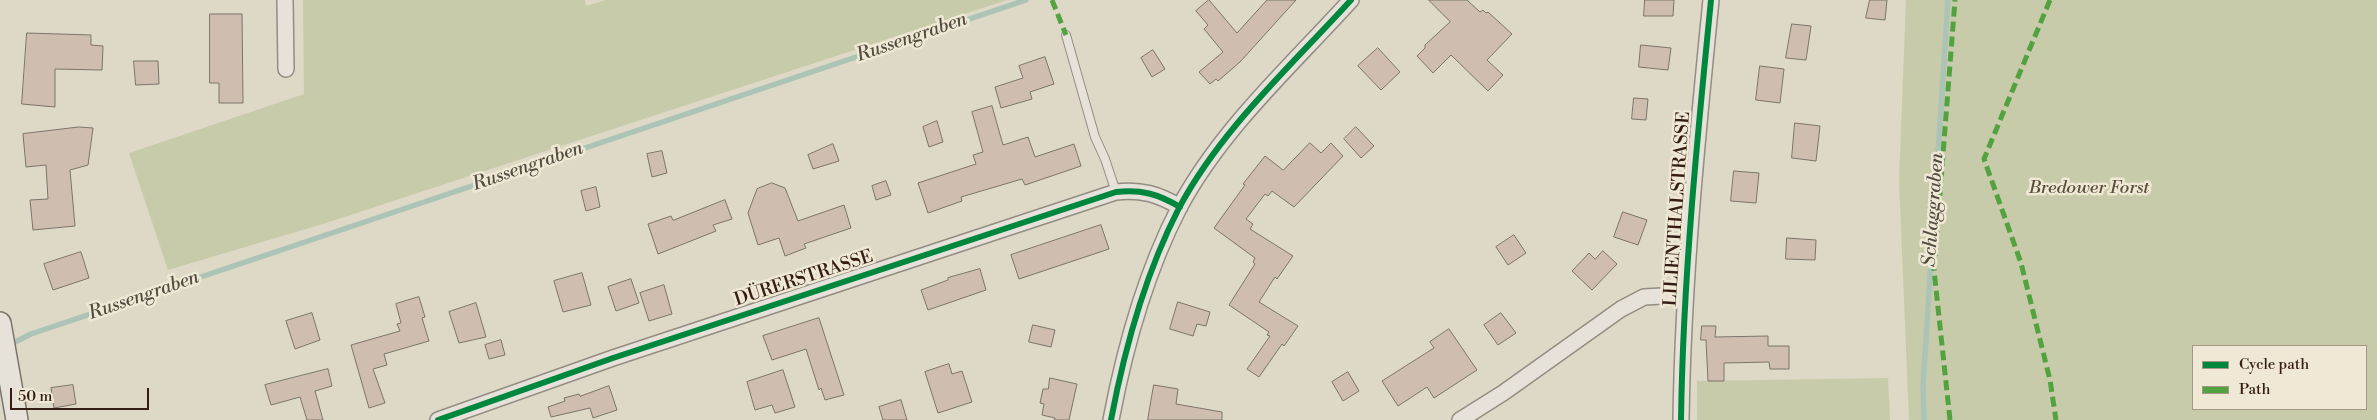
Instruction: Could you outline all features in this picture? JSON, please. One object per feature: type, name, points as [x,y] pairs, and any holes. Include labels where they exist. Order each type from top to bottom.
[{"type":"street","points":[[285,0],[286,69]]},
{"type":"street","points":[[1111,420],[1133,322],[1150,274],[1180,207],[1217,150],[1240,122],[1351,0]]},
{"type":"street","name":"LILIENTHALSTRASSE","points":[[1681,420],[1685,299],[1697,141],[1711,0]]},
{"type":"street","name":"DÜRERSTRASSE","points":[[438,420],[482,413],[622,355],[1116,192],[1132,190],[1149,192],[1180,207]]},
{"type":"street","points":[[1460,420],[1503,393],[1621,309],[1644,297],[1662,296],[1685,299]]},
{"type":"street","points":[[1,328],[5,361],[17,420]]},
{"type":"lane","points":[[1066,35],[1095,138],[1106,159],[1116,192]]},
{"type":"green space","points":[[303,0],[585,0],[586,6],[606,0],[1007,0],[326,223],[168,270],[129,153],[304,94]]},
{"type":"green space","name":"Bredower Forst","points":[[1906,0],[2377,0],[2377,420],[1909,420],[1899,181]]},
{"type":"green space","points":[[1888,378],[1890,420],[1697,420],[1697,381]]},
{"type":"building","points":[[1209,0],[1237,33],[1267,0],[1296,0],[1240,62],[1218,81],[1216,79],[1210,84],[1199,72],[1223,52],[1204,29],[1208,25],[1196,11]]},
{"type":"building","points":[[1429,0],[1467,0],[1480,12],[1483,10],[1486,13],[1488,12],[1512,34],[1487,60],[1503,75],[1488,91],[1451,55],[1433,73],[1417,56],[1425,48],[1425,45],[1450,22]]},
{"type":"building","points":[[1645,0],[1674,0],[1673,16],[1644,16]]},
{"type":"building","points":[[1870,0],[1887,0],[1885,20],[1866,18]]},
{"type":"building","points":[[210,14],[242,14],[243,103],[219,103],[219,83],[210,83]]},
{"type":"building","points":[[1792,24],[1811,26],[1806,60],[1786,58]]},
{"type":"building","points":[[27,33],[91,35],[91,45],[103,46],[102,70],[55,69],[55,107],[22,104]]},
{"type":"building","points":[[1641,45],[1671,48],[1668,70],[1639,67]]},
{"type":"building","points":[[1378,48],[1400,72],[1381,90],[1358,66]]},
{"type":"building","points":[[1153,50],[1165,69],[1152,77],[1141,58]]},
{"type":"building","points":[[1045,57],[1054,84],[1030,92],[1032,99],[1001,108],[995,87],[1023,78],[1019,66]]},
{"type":"building","points":[[134,61],[158,61],[159,84],[136,85]]},
{"type":"building","points":[[1760,66],[1784,69],[1780,103],[1756,100]]},
{"type":"building","points":[[1634,98],[1648,99],[1646,120],[1632,119]]},
{"type":"building","points":[[992,106],[1003,145],[1028,137],[1035,157],[1074,144],[1081,166],[1025,185],[1022,179],[961,197],[962,201],[928,213],[918,183],[976,164],[973,155],[983,152],[972,112]]},
{"type":"building","points":[[937,121],[943,142],[929,147],[923,127]]},
{"type":"building","points":[[1795,123],[1820,126],[1816,161],[1792,158]]},
{"type":"building","points":[[79,127],[93,128],[88,165],[70,170],[75,226],[33,230],[30,200],[48,199],[46,165],[26,167],[23,134]]},
{"type":"building","points":[[1356,127],[1374,146],[1361,158],[1344,139]]},
{"type":"building","points":[[1310,143],[1321,153],[1331,143],[1343,156],[1294,207],[1272,191],[1268,196],[1265,194],[1246,219],[1253,224],[1250,229],[1293,256],[1277,279],[1275,277],[1259,302],[1298,326],[1284,346],[1282,344],[1259,377],[1247,369],[1270,336],[1267,335],[1269,332],[1229,305],[1255,264],[1253,262],[1255,258],[1214,228],[1245,185],[1243,184],[1265,156],[1283,170]]},
{"type":"building","points":[[833,144],[839,161],[813,169],[808,155]]},
{"type":"building","points":[[662,151],[667,173],[652,177],[647,154]]},
{"type":"building","points":[[1734,171],[1759,173],[1756,203],[1731,201]]},
{"type":"building","points":[[886,181],[891,195],[876,200],[872,186]]},
{"type":"building","points":[[772,183],[785,188],[798,221],[844,205],[851,228],[804,244],[806,248],[785,256],[779,238],[758,245],[748,213],[757,189]]},
{"type":"building","points":[[596,187],[600,207],[586,211],[581,191]]},
{"type":"building","points":[[725,200],[732,219],[713,225],[716,231],[658,254],[648,224],[671,216],[673,220]]},
{"type":"building","points":[[1623,212],[1647,220],[1638,245],[1614,237]]},
{"type":"building","points":[[1101,225],[1109,249],[1019,279],[1011,255]]},
{"type":"building","points":[[1514,235],[1526,253],[1508,265],[1496,247]]},
{"type":"building","points":[[1787,238],[1816,240],[1815,260],[1786,259]]},
{"type":"building","points":[[1603,251],[1617,264],[1592,290],[1572,271],[1589,253],[1595,259]]},
{"type":"building","points":[[81,252],[89,278],[53,290],[44,264]]},
{"type":"building","points":[[980,269],[986,290],[928,310],[921,290],[948,280],[948,278]]},
{"type":"building","points":[[582,273],[591,305],[563,312],[554,281]]},
{"type":"building","points":[[631,279],[639,303],[616,311],[608,287]]},
{"type":"building","points":[[664,285],[672,314],[649,321],[640,293]]},
{"type":"building","points":[[419,297],[425,317],[422,318],[429,341],[384,354],[387,365],[373,369],[385,403],[369,408],[351,345],[400,331],[397,324],[401,323],[396,304]]},
{"type":"building","points":[[1178,302],[1210,312],[1206,326],[1197,324],[1193,336],[1170,329]]},
{"type":"building","points":[[476,303],[486,337],[459,343],[449,312]]},
{"type":"building","points":[[312,313],[320,340],[295,349],[286,321]]},
{"type":"building","points":[[1501,313],[1516,333],[1498,345],[1484,325]]},
{"type":"building","points":[[819,318],[844,395],[825,400],[821,388],[819,390],[806,349],[772,360],[763,336]]},
{"type":"building","points":[[1033,325],[1055,330],[1051,347],[1029,342]]},
{"type":"building","points":[[1702,326],[1716,326],[1715,337],[1768,336],[1768,346],[1789,346],[1789,369],[1770,369],[1769,362],[1724,363],[1724,381],[1708,381],[1706,340],[1701,340]]},
{"type":"building","points":[[1449,329],[1477,370],[1434,398],[1427,387],[1398,406],[1382,381],[1434,348],[1430,342]]},
{"type":"building","points":[[501,340],[505,355],[489,359],[485,345]]},
{"type":"building","points":[[949,364],[952,374],[962,371],[972,402],[938,413],[925,372]]},
{"type":"building","points":[[328,369],[332,386],[315,391],[323,420],[307,420],[300,397],[271,405],[265,385]]},
{"type":"building","points":[[783,370],[795,407],[775,413],[772,405],[755,410],[747,382]]},
{"type":"building","points":[[1348,372],[1359,391],[1343,401],[1332,382]]},
{"type":"building","points":[[1050,378],[1077,384],[1069,420],[1054,420],[1055,418],[1042,415],[1044,404],[1040,403],[1043,389],[1048,389]]},
{"type":"building","points":[[73,385],[76,404],[54,408],[51,388]]},
{"type":"building","points":[[1154,385],[1178,389],[1176,404],[1222,412],[1222,420],[1148,420]]},
{"type":"building","points":[[609,386],[617,410],[593,418],[590,408],[551,417],[548,407],[565,401],[564,398],[579,394],[580,396]]},
{"type":"building","points":[[901,400],[907,420],[883,420],[879,407]]},
{"type":"waterway","name":"Russengraben","points":[[9,345],[31,334],[1026,0]]},
{"type":"waterway","name":"Schlaggraben","points":[[1924,420],[1923,385],[1948,0]]},
{"type":"marked path","points":[[1052,0],[1066,35]]},
{"type":"marked path","points":[[1950,420],[1934,270],[1955,0]]},
{"type":"marked path","points":[[2050,0],[1984,159],[2021,263],[2050,380],[2056,420]]},
{"type":"cycle path","points":[[1111,420],[1123,365],[1146,285],[1179,208],[1215,151],[1236,125],[1351,0]]},
{"type":"cycle path","points":[[1681,420],[1688,262],[1711,0]]},
{"type":"cycle path","points":[[438,420],[613,358],[1116,192],[1133,191],[1149,193],[1180,207]]}]
